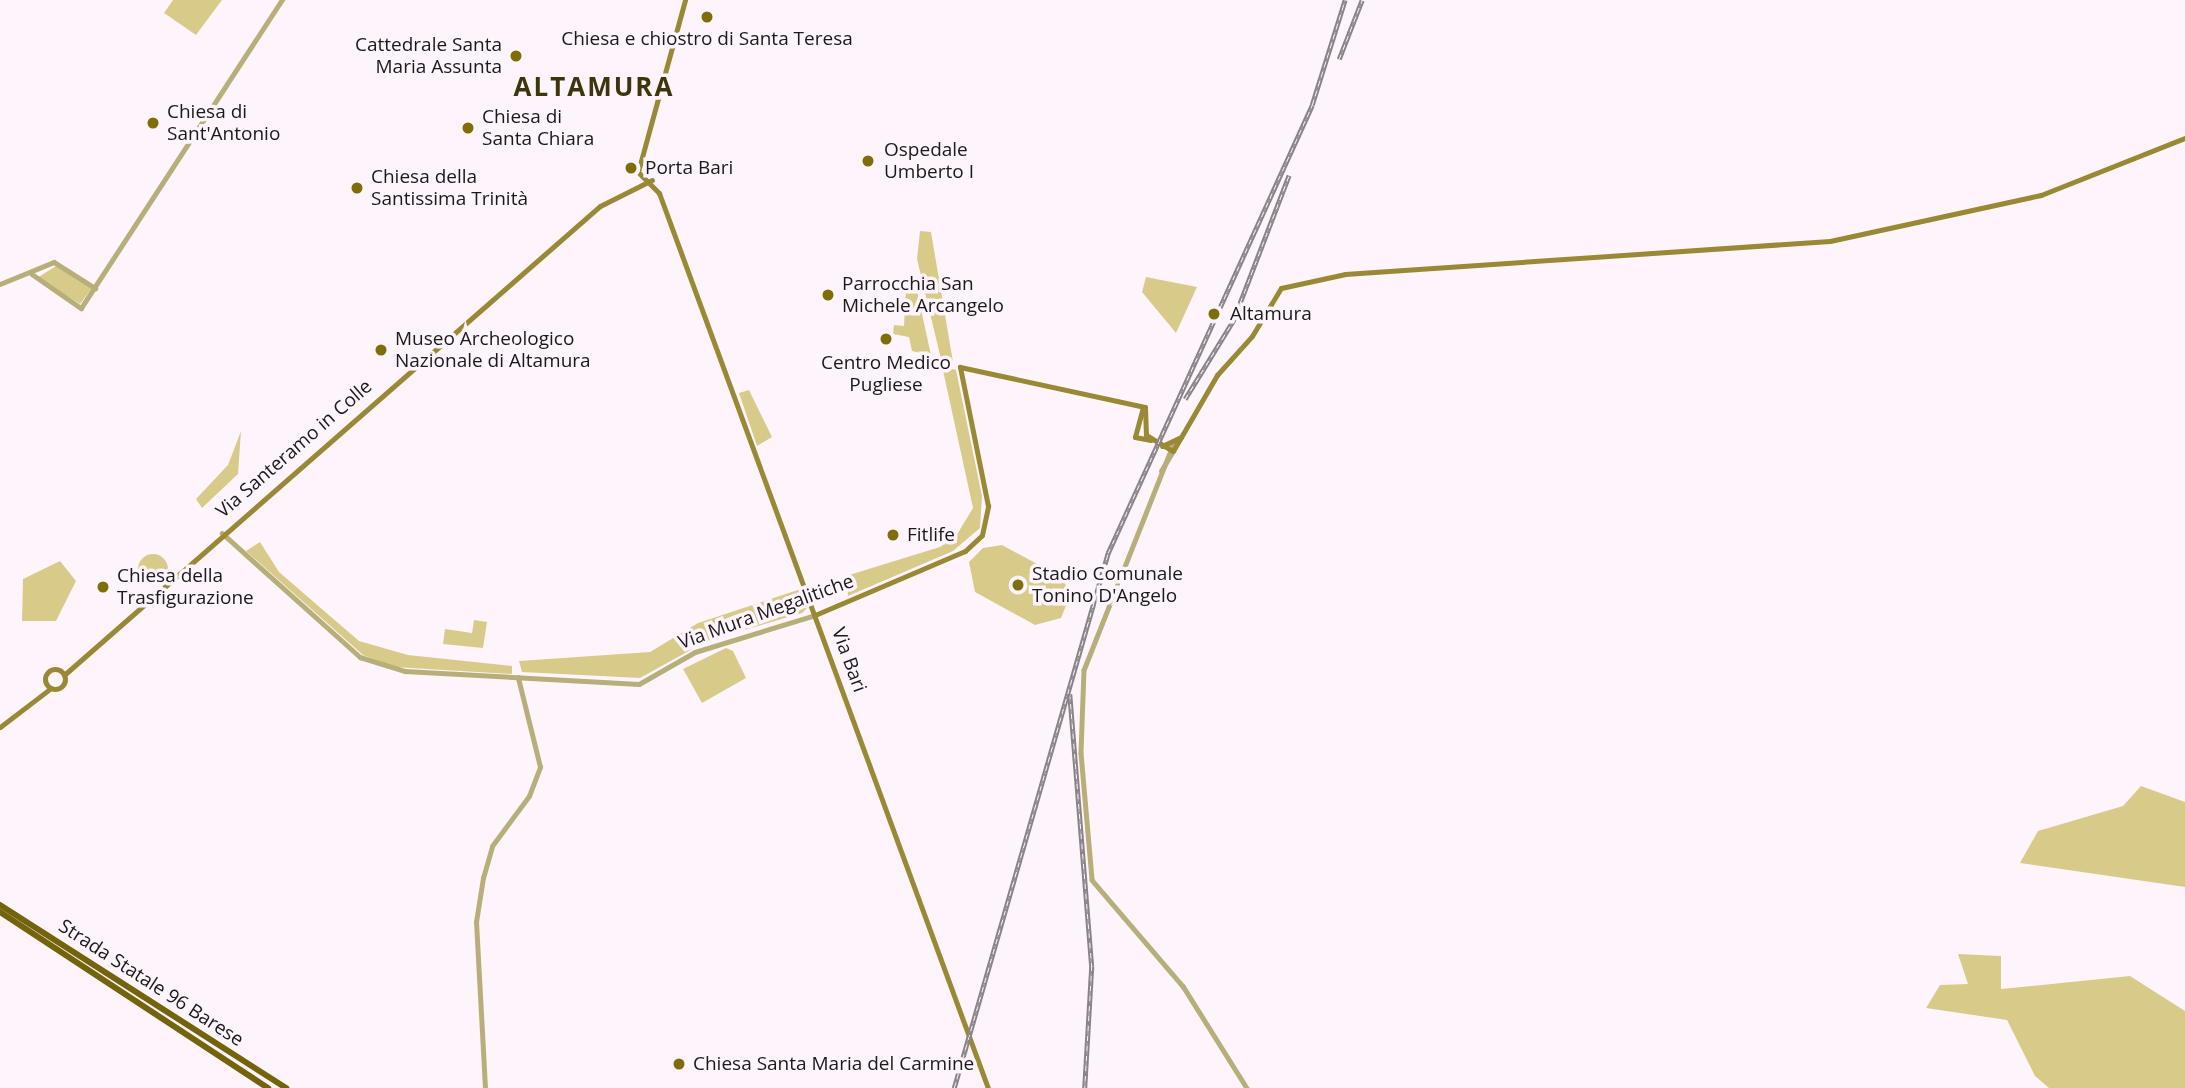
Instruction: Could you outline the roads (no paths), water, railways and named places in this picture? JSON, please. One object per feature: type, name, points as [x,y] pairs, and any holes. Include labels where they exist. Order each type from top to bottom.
[{"type":"highway","name":"Strada Statale 96 Barese","points":[[1,908],[8,917],[286,1088]]},
{"type":"highway","name":"Strada Statale 96 Barese","points":[[1,908],[268,1088]]},
{"type":"main road","points":[[652,180],[638,172],[685,0]]},
{"type":"main road","points":[[1168,449],[1187,429],[1276,292],[1365,273],[1829,241],[2040,195],[2185,138]]},
{"type":"main road","name":"Via Santeramo in Colle","points":[[73,664],[600,206],[638,184],[652,180]]},
{"type":"main road","name":"Via Bari","points":[[652,180],[988,1088]]},
{"type":"main road","name":"Via Mura Megalitiche","points":[[815,615],[965,551],[982,535],[988,506],[960,367],[1129,405],[1143,412]]},
{"type":"main road","points":[[1143,412],[1136,439],[1146,437]]},
{"type":"main road","points":[[1143,412],[1146,437]]},
{"type":"main road","points":[[1168,449],[1187,429]]},
{"type":"main road","points":[[1137,431],[1168,449]]},
{"type":"main road","points":[[33,698],[49,670],[59,670],[73,664]]},
{"type":"main road","points":[[0,727],[33,698],[51,688],[61,687],[64,675],[73,664]]},
{"type":"main road","points":[[59,670],[64,675]]},
{"type":"main road","points":[[45,680],[51,688]]},
{"type":"street","points":[[32,274],[81,308],[282,0]]},
{"type":"street","points":[[0,284],[32,274],[55,262],[95,288]]},
{"type":"street","points":[[1168,449],[1084,670],[1081,753],[1093,880],[1183,986],[1247,1088]]},
{"type":"street","name":"Via Mura Megalitiche","points":[[222,533],[372,664],[518,678],[639,684],[695,652],[815,615]]},
{"type":"street","points":[[485,1088],[477,947],[481,889],[492,846],[529,796],[540,767],[518,678]]},
{"type":"railway","points":[[954,1088],[1108,553],[1312,105],[1345,0]]},
{"type":"railway","points":[[1339,59],[1362,0]]},
{"type":"railway","points":[[1185,399],[1233,321],[1289,175]]},
{"type":"railway","points":[[1070,694],[1092,966],[1085,1088]]},
{"type":"place","name":"Chiesa e chiostro di Santa Teresa","points":[[707,17]]},
{"type":"place","name":"Cattedrale Santa Maria Assunta","points":[[516,56]]},
{"type":"place","name":"Chiesa di Sant'Antonio","points":[[153,123]]},
{"type":"place","name":"Chiesa di Santa Chiara","points":[[468,128]]},
{"type":"place","name":"Ospedale Umberto I","points":[[868,161]]},
{"type":"place","name":"Porta Bari","points":[[631,168]]},
{"type":"place","name":"Chiesa della Santissima Trinità","points":[[357,188]]},
{"type":"place","name":"Parrocchia San Michele Arcangelo","points":[[828,295]]},
{"type":"place","name":"Altamura","points":[[1214,314]]},
{"type":"place","name":"Centro Medico Pugliese","points":[[886,339]]},
{"type":"place","name":"Museo Archeologico Nazionale di Altamura","points":[[381,350]]},
{"type":"place","name":"Fitlife","points":[[893,535]]},
{"type":"place","name":"Stadio Comunale Tonino D'Angelo","points":[[1018,585]]},
{"type":"place","name":"Chiesa della Trasfigurazione","points":[[103,587]]},
{"type":"place","name":"Chiesa Santa Maria del Carmine","points":[[679,1064]]},
{"type":"district","name":"ALTAMURA","points":[[594,87]]}]
